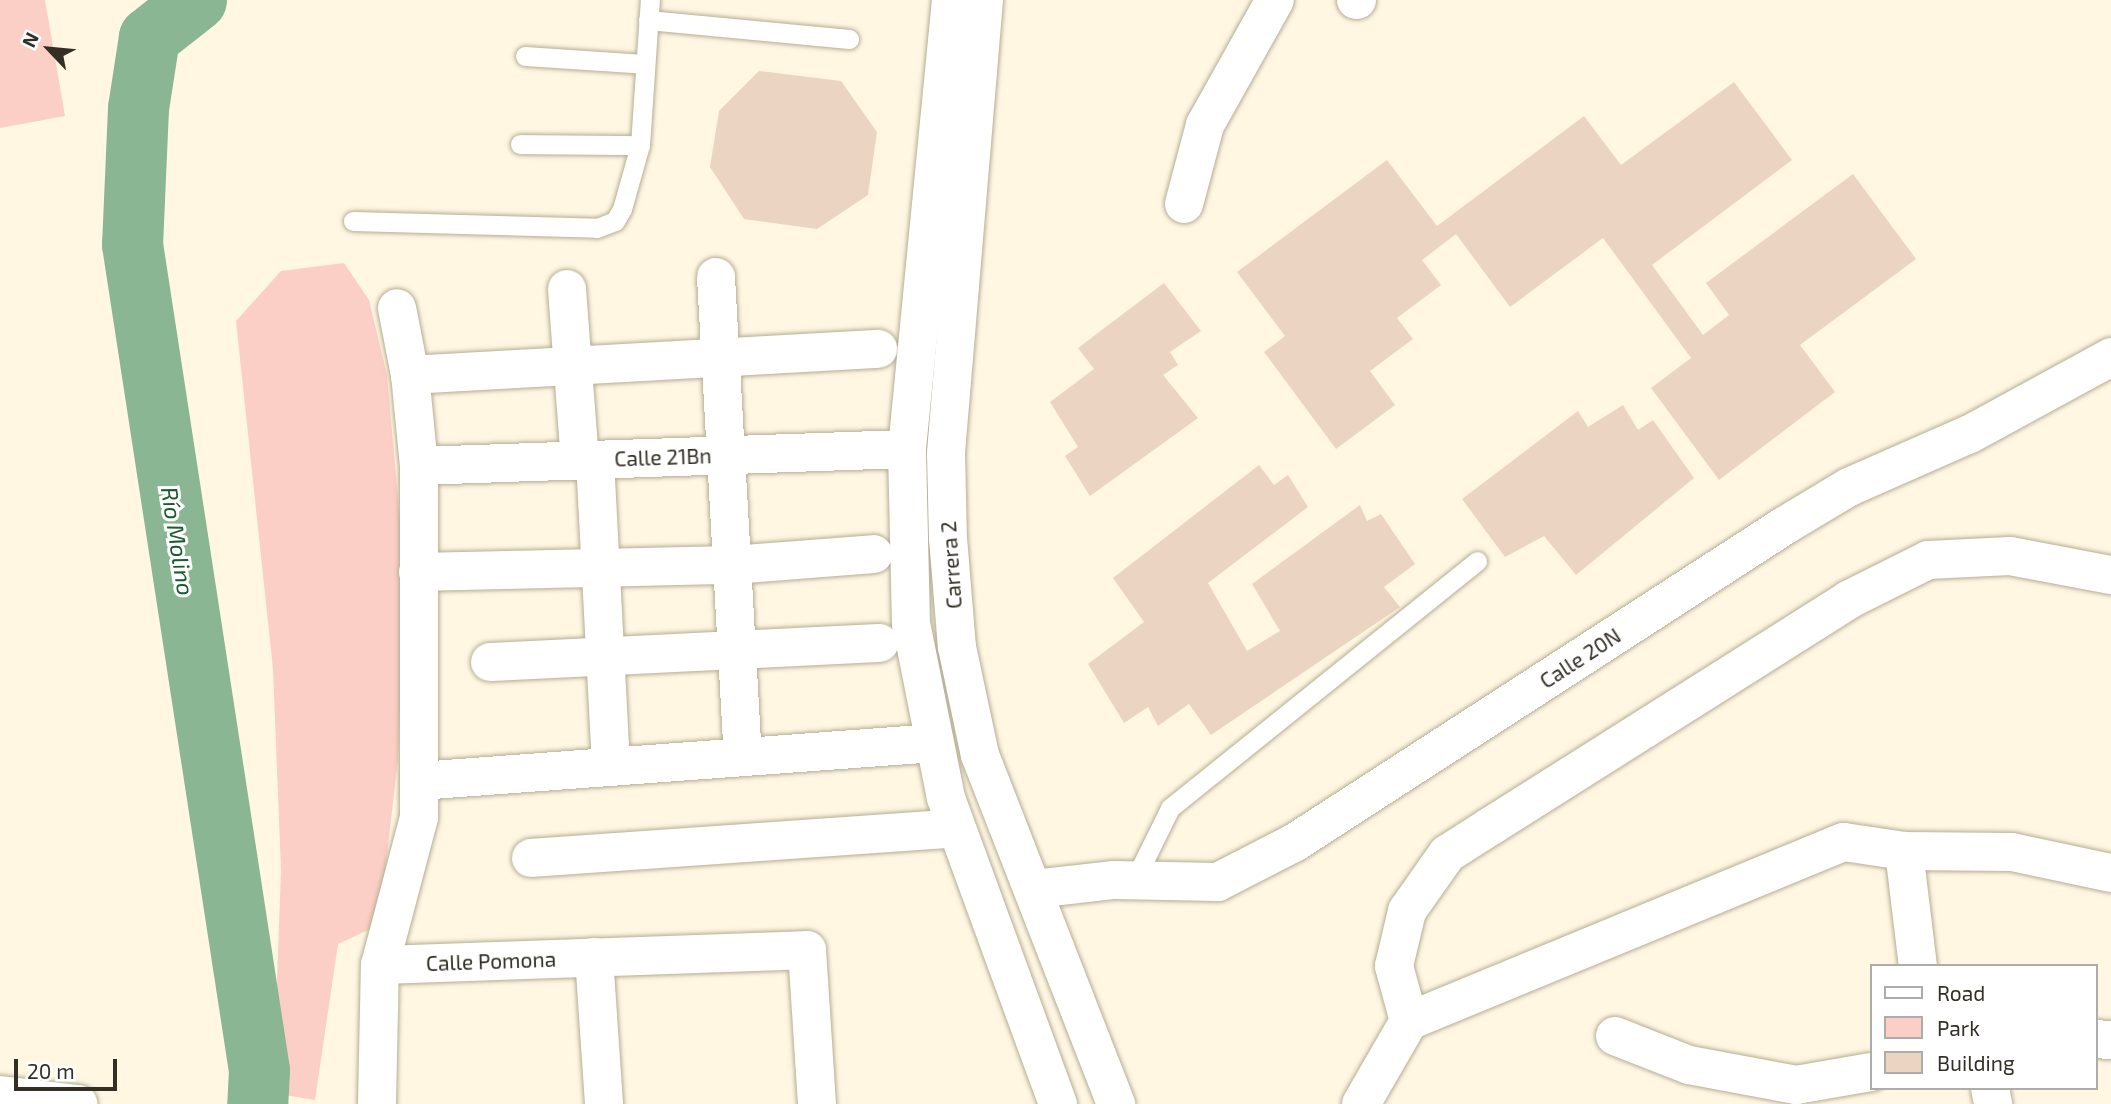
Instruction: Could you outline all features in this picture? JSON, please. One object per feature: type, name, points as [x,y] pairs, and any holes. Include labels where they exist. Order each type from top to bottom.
[{"type":"street","name":"Carrera 2","points":[[951,0],[907,449],[911,623],[935,743],[956,828],[1058,1104]]},
{"type":"street","name":"Carrera 2","points":[[984,0],[946,453],[948,538],[957,647],[980,755],[1116,1104]]},
{"type":"street","points":[[1184,204],[1205,125],[1275,0]]},
{"type":"street","points":[[716,277],[743,757]]},
{"type":"street","points":[[567,289],[570,365],[587,460],[601,568],[611,767]]},
{"type":"street","points":[[377,1104],[380,965],[419,817],[419,466],[410,375],[397,308]]},
{"type":"street","points":[[410,375],[878,349]]},
{"type":"street","name":"Calle 20N","points":[[1034,889],[1134,881],[1218,882],[1294,843],[1849,487],[1970,434],[2111,357]]},
{"type":"street","name":"Calle 21Bn","points":[[419,466],[907,449]]},
{"type":"street","points":[[418,572],[732,565],[874,554]]},
{"type":"street","points":[[1409,1021],[1394,966],[1407,911],[1447,854],[1480,833],[1848,600],[1927,560],[2010,555],[2111,575]]},
{"type":"street","points":[[490,662],[880,643]]},
{"type":"street","points":[[419,781],[935,743]]},
{"type":"street","points":[[531,858],[956,828]]},
{"type":"street","points":[[1361,1104],[1409,1021],[1844,842],[1904,850],[2012,852],[2111,873]]},
{"type":"street","points":[[1904,850],[1919,964]]},
{"type":"street","name":"Calle Pomona","points":[[380,965],[807,950],[817,1104]]},
{"type":"street","points":[[594,957],[604,1104]]},
{"type":"street","points":[[1615,1036],[1689,1065],[1796,1085],[1870,1072]]},
{"type":"street","points":[[0,1095],[78,1104]]},
{"type":"lane","points":[[353,221],[597,228],[615,221],[622,209],[640,145],[650,0]]},
{"type":"lane","points":[[648,20],[849,38]]},
{"type":"lane","points":[[525,56],[644,64]]},
{"type":"lane","points":[[520,144],[640,145]]},
{"type":"lane","points":[[1134,881],[1170,808],[1477,561]]},
{"type":"green space","points":[[0,0],[45,0],[65,116],[0,128]]},
{"type":"green space","points":[[344,263],[369,300],[387,375],[405,577],[398,759],[379,925],[338,944],[315,1100],[273,1093],[281,870],[273,669],[236,321],[281,271]]},
{"type":"building","points":[[759,71],[841,81],[877,132],[868,195],[817,229],[744,219],[710,167],[719,111]]},
{"type":"building","points":[[1734,82],[1792,160],[1652,265],[1703,335],[1729,315],[1706,283],[1853,174],[1916,259],[1800,345],[1835,392],[1719,480],[1651,388],[1691,358],[1603,238],[1510,307],[1456,234],[1422,260],[1441,285],[1397,318],[1413,339],[1370,371],[1395,405],[1336,449],[1264,352],[1285,336],[1237,272],[1387,160],[1437,226],[1584,116],[1621,165]]},
{"type":"building","points":[[1164,283],[1201,331],[1170,352],[1178,365],[1163,375],[1198,418],[1090,496],[1065,456],[1078,447],[1050,402],[1094,369],[1078,348]]},
{"type":"building","points":[[1623,405],[1638,430],[1653,420],[1694,478],[1576,575],[1544,536],[1505,557],[1462,499],[1578,411],[1588,427]]},
{"type":"building","points":[[1259,465],[1274,485],[1288,475],[1308,507],[1208,583],[1247,651],[1280,631],[1252,584],[1360,505],[1367,521],[1381,514],[1415,564],[1384,587],[1400,607],[1211,735],[1189,704],[1158,726],[1148,707],[1124,723],[1088,664],[1144,622],[1113,578]]},
{"type":"waterway","name":"Río Molino","points":[[196,0],[149,37],[138,108],[132,244],[259,1070],[257,1104]]}]
